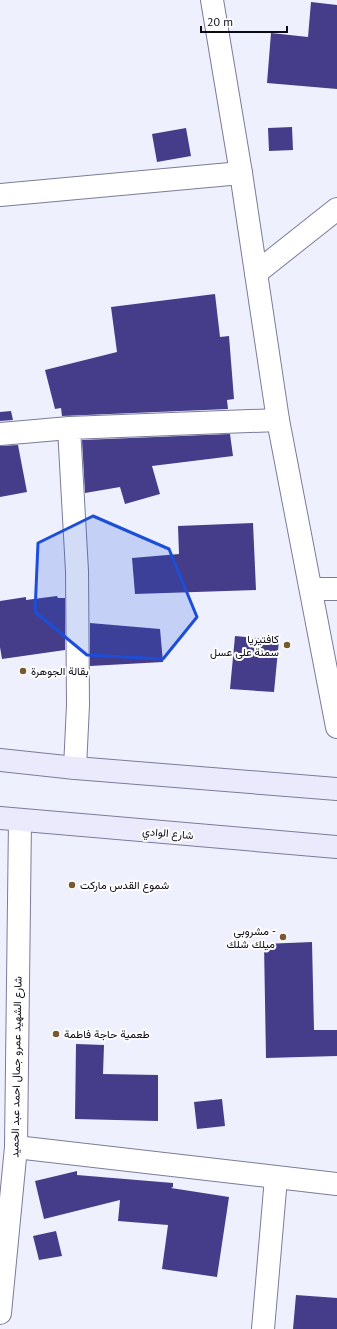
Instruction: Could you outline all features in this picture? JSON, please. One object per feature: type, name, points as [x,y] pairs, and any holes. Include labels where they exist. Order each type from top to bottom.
[{"type":"main road","points":[[0,760],[75,768],[337,789]]},
{"type":"main road","name":"شارع الوادي","points":[[10,819],[337,847]]},
{"type":"street","points":[[212,0],[241,173],[278,420],[337,728]]},
{"type":"street","points":[[0,195],[241,173]]},
{"type":"street","points":[[256,273],[337,209]]},
{"type":"street","points":[[0,434],[69,428],[278,420]]},
{"type":"street","points":[[69,428],[77,572],[78,705],[75,768]]},
{"type":"street","points":[[311,589],[337,589]]},
{"type":"street","name":"شارع الشهيد عمرو جمال احمد عبد الحميد","points":[[0,1313],[16,1147],[10,819]]},
{"type":"street","points":[[16,1147],[337,1184]]},
{"type":"street","points":[[264,1329],[276,1178]]},
{"type":"highlighted area","points":[[93,516],[169,549],[197,617],[163,659],[87,655],[35,612],[38,543]]},
{"type":"building","points":[[311,2],[337,5],[337,89],[267,83],[271,33],[308,37]]},
{"type":"building","points":[[292,127],[293,150],[269,151],[268,128]]},
{"type":"building","points":[[186,128],[191,156],[157,162],[152,134]]},
{"type":"building","points":[[215,294],[220,337],[229,336],[234,399],[227,400],[228,409],[62,416],[61,408],[55,409],[45,370],[117,352],[111,307]]},
{"type":"building","points":[[11,411],[13,420],[0,421],[0,412]]},
{"type":"building","points":[[230,434],[233,456],[152,466],[160,494],[125,504],[120,487],[85,493],[82,440]]},
{"type":"building","points":[[18,445],[27,492],[0,497],[0,446]]},
{"type":"building","points":[[253,523],[256,590],[135,594],[132,558],[179,554],[178,526]]},
{"type":"building","points":[[57,596],[58,598],[65,598],[65,650],[2,659],[0,647],[0,601],[26,597],[26,600]]},
{"type":"building","points":[[90,623],[160,629],[163,662],[90,666]]},
{"type":"building","points":[[235,636],[279,640],[274,692],[230,689]]},
{"type":"building","points":[[312,942],[314,1030],[337,1030],[337,1056],[266,1058],[264,944]]},
{"type":"building","points":[[76,1044],[104,1045],[103,1074],[158,1075],[158,1121],[75,1119]]},
{"type":"building","points":[[222,1099],[225,1126],[197,1129],[194,1102]]},
{"type":"building","points":[[77,1171],[77,1175],[173,1183],[173,1187],[171,1188],[229,1197],[217,1277],[162,1269],[168,1225],[118,1221],[120,1200],[44,1219],[35,1181]]},
{"type":"building","points":[[56,1231],[62,1256],[39,1260],[33,1236]]},
{"type":"building","points":[[296,1295],[337,1298],[337,1329],[293,1329]]},
{"type":"place","name":"كافتيريا سمنة على عسل","points":[[287,645]]},
{"type":"place","name":"بقالة الجوهرة","points":[[23,671]]},
{"type":"place","name":"شموع القدس ماركت","points":[[72,885]]},
{"type":"place","name":"مشروبي - ميلك شلك","points":[[283,937]]},
{"type":"place","name":"طعمية حاجة فاطمة","points":[[56,1034]]}]
